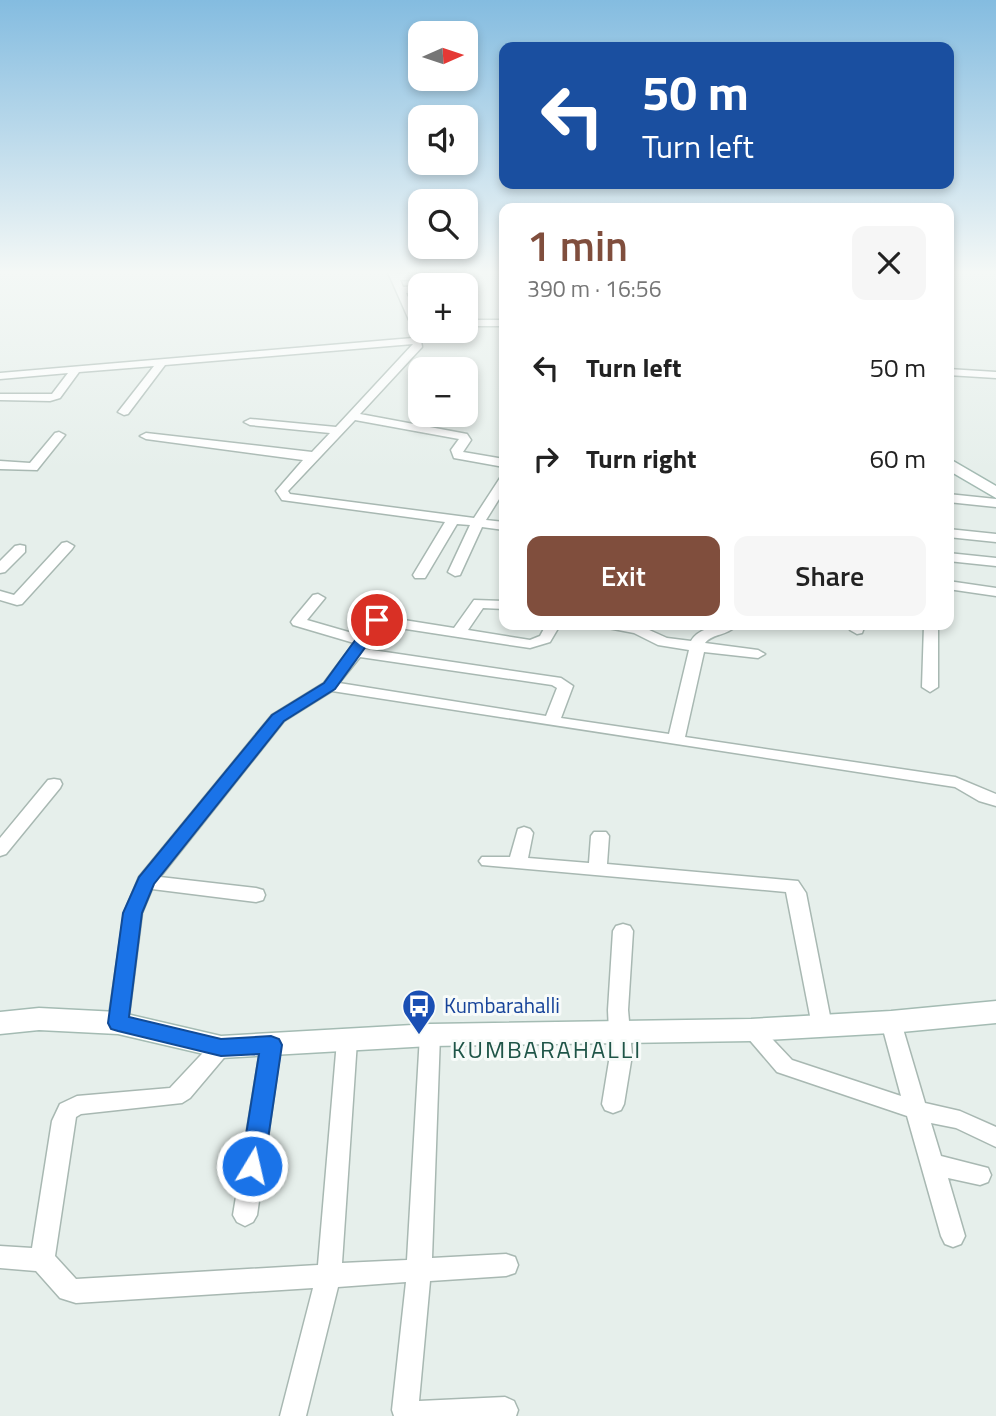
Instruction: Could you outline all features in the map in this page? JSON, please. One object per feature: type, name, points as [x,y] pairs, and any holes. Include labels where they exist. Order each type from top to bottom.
[{"type":"street","points":[[0,376],[408,342]]},
{"type":"street","points":[[417,343],[354,416],[282,491],[286,497],[499,525]]},
{"type":"street","points":[[976,359],[981,374]]},
{"type":"street","points":[[124,412],[161,364]]},
{"type":"street","points":[[0,397],[50,398],[55,396],[75,371]]},
{"type":"street","points":[[954,372],[996,375]]},
{"type":"street","points":[[354,416],[463,436],[465,440],[457,450],[458,455],[499,462]]},
{"type":"street","points":[[250,422],[340,430]]},
{"type":"street","points":[[0,466],[33,467],[59,435]]},
{"type":"street","points":[[146,436],[312,457]]},
{"type":"street","points":[[954,467],[996,493]]},
{"type":"street","points":[[455,572],[477,523],[499,489]]},
{"type":"street","points":[[954,499],[996,503]]},
{"type":"street","points":[[420,575],[453,520]]},
{"type":"street","points":[[954,534],[996,538]]},
{"type":"street","points":[[0,595],[17,601],[67,546]]},
{"type":"street","points":[[0,569],[20,549]]},
{"type":"street","points":[[954,558],[996,562]]},
{"type":"street","points":[[954,586],[996,592]]},
{"type":"street","points":[[318,598],[298,622],[360,647],[556,681],[565,686],[552,722]]},
{"type":"street","points":[[458,633],[479,603],[499,604]]},
{"type":"street","points":[[118,1023],[132,913],[146,882],[278,718],[329,686],[360,647],[381,613],[458,633],[541,644],[551,630]]},
{"type":"street","points":[[640,630],[663,642],[758,654]]},
{"type":"street","points":[[676,741],[699,639],[722,630]]},
{"type":"street","points":[[930,687],[931,630]]},
{"type":"street","points":[[329,686],[955,782],[965,784],[986,799],[996,800]]},
{"type":"street","points":[[0,850],[54,784]]},
{"type":"street","points":[[518,864],[524,833]]},
{"type":"street","points":[[597,869],[600,836]]},
{"type":"street","points":[[488,861],[791,886],[797,893],[822,1026]]},
{"type":"street","points":[[146,882],[256,895]]},
{"type":"street","points":[[613,1104],[621,1055],[618,1010],[623,931]]},
{"type":"street","points":[[0,1023],[39,1019],[118,1023],[221,1047],[430,1035],[751,1030],[891,1022],[996,1012]]},
{"type":"street","points":[[891,1022],[953,1236]]},
{"type":"street","points":[[751,1030],[785,1066],[917,1110],[960,1119],[996,1137]]},
{"type":"street","points":[[430,1035],[419,1271],[406,1413],[505,1410]]},
{"type":"street","points":[[293,1416],[329,1275],[347,1041]]},
{"type":"street","points":[[244,1215],[271,1045]]},
{"type":"street","points":[[42,1260],[63,1121],[68,1111],[77,1105],[174,1097],[182,1092],[221,1047]]},
{"type":"street","points":[[932,1164],[980,1175]]},
{"type":"street","points":[[0,1257],[42,1260],[69,1290],[76,1291],[506,1265]]},
{"type":"place","name":"Kumbarahalli","points":[[419,1036]]},
{"type":"district","name":"KUMBARAHALLI","points":[[547,1050]]},
{"type":"route","points":[[252,1166],[271,1045],[212,1046],[118,1023],[132,913],[146,882],[278,718],[329,686],[377,620]]}]
